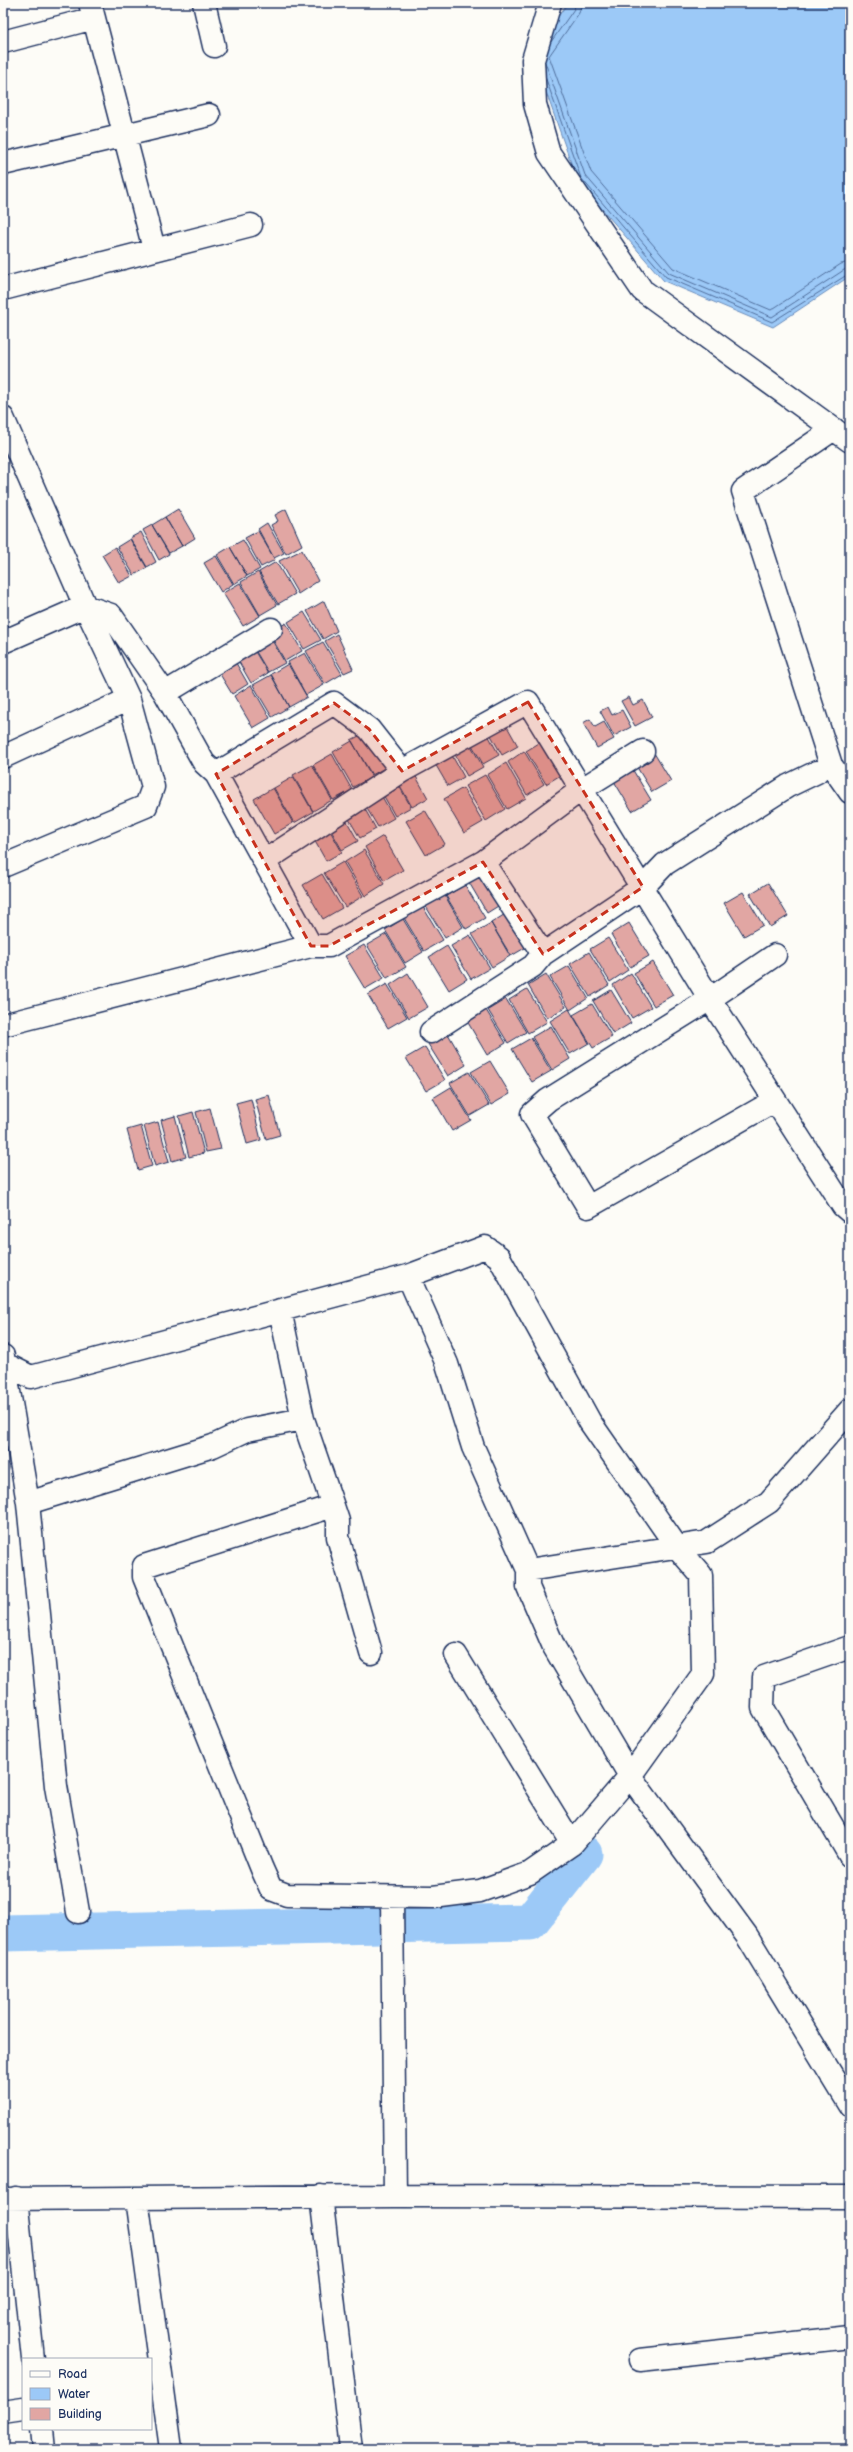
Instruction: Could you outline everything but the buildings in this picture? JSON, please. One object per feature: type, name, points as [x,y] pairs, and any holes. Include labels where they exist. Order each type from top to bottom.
[{"type":"street","points":[[204,3],[214,46]]},
{"type":"street","points":[[550,3],[533,60],[535,104],[549,153],[642,290],[842,435],[743,491],[831,765],[850,792]]},
{"type":"street","points":[[3,42],[92,11],[154,250]]},
{"type":"street","points":[[3,164],[209,115]]},
{"type":"street","points":[[3,289],[251,224]]},
{"type":"street","points":[[3,418],[85,606],[129,699],[153,787],[146,806],[3,866]]},
{"type":"street","points":[[3,642],[85,606],[111,615],[165,693],[204,763],[216,774],[266,860],[312,946]]},
{"type":"street","points":[[165,693],[271,629]]},
{"type":"street","points":[[3,757],[129,699]]},
{"type":"street","points":[[266,860],[402,771],[528,702],[774,1101],[844,1206],[850,1212]]},
{"type":"street","points":[[216,774],[334,703],[369,729],[402,771]]},
{"type":"street","points":[[3,1025],[312,946],[329,946],[483,862],[582,789],[643,751]]},
{"type":"street","points":[[431,1032],[533,966],[543,954],[643,887],[665,864],[788,786],[817,772]]},
{"type":"street","points":[[483,862],[543,954]]},
{"type":"street","points":[[774,1101],[588,1207],[532,1114],[548,1100],[710,999],[775,955]]},
{"type":"street","points":[[4,1361],[31,1377],[408,1276],[485,1247],[499,1257],[590,1422],[677,1547],[701,1575],[703,1674],[630,1776],[572,1844],[530,1873],[480,1891],[433,1897],[392,1898],[287,1895],[271,1889],[144,1577],[144,1566],[333,1506]]},
{"type":"street","points":[[408,1276],[447,1364],[473,1447],[528,1570],[528,1587],[554,1647],[630,1776],[747,1936],[850,2105]]},
{"type":"street","points":[[280,1310],[303,1419],[338,1521],[338,1537],[371,1653]]},
{"type":"street","points":[[4,1361],[28,1503],[56,1786],[78,1912]]},
{"type":"street","points":[[528,1570],[707,1542],[769,1502],[850,1410]]},
{"type":"street","points":[[28,1503],[213,1446],[247,1430],[303,1419]]},
{"type":"street","points":[[850,1647],[764,1677],[764,1708],[850,1856]]},
{"type":"street","points":[[456,1655],[572,1844]]},
{"type":"street","points":[[392,1898],[395,2196]]},
{"type":"street","points":[[321,2196],[351,2449]]},
{"type":"street","points":[[33,2358],[9,2199],[321,2196],[850,2197]]},
{"type":"street","points":[[138,2198],[171,2449]]},
{"type":"street","points":[[640,2360],[850,2337]]},
{"type":"street","points":[[3,2412],[22,2409]]},
{"type":"street","points":[[42,2430],[44,2449]]},
{"type":"highlighted area","points":[[528,702],[643,887],[543,954],[483,862],[329,946],[311,946],[216,774],[334,703],[369,729],[402,771]]},
{"type":"water","points":[[568,3],[850,3],[850,276],[773,327],[664,281],[577,180],[532,52]]},
{"type":"waterway","points":[[3,1933],[530,1922],[584,1854]]}]
